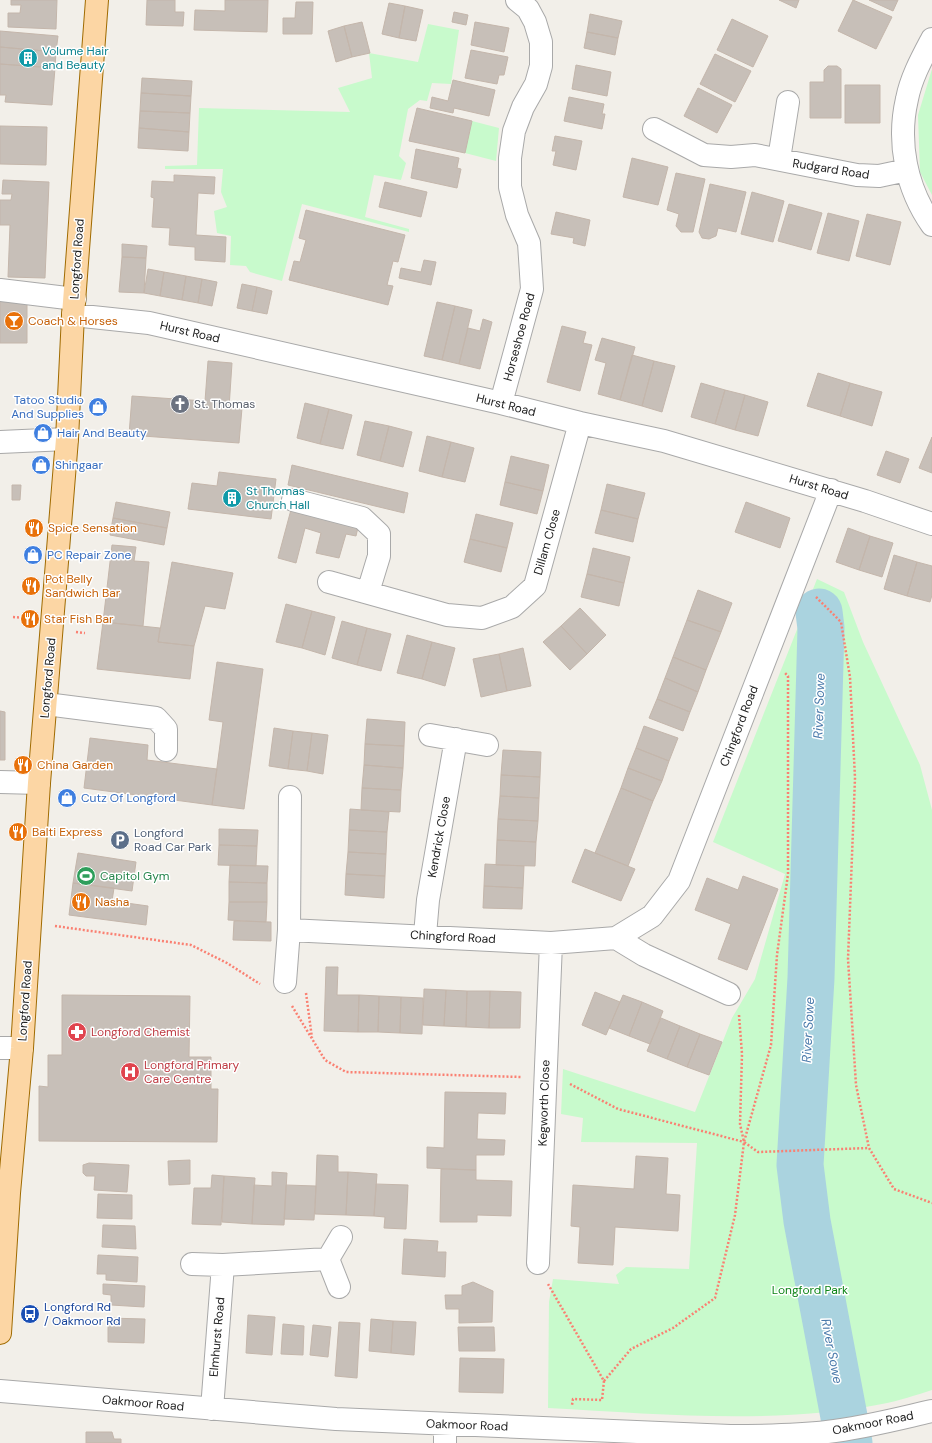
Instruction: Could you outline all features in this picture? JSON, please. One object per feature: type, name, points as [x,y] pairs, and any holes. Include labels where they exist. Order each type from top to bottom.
[{"type":"main road","name":"Longford Road","points":[[0,1333],[9,1193],[22,1048],[39,783],[67,439],[74,307],[97,0]]},
{"type":"street","name":"Horseshoe Road","points":[[501,403],[532,289],[528,243],[517,215],[510,187],[510,158],[514,131],[523,107],[536,84],[541,66],[541,42],[529,3]]},
{"type":"street","points":[[932,39],[916,71],[906,98],[904,151],[907,170],[918,202],[932,225]]},
{"type":"street","name":"Rudgard Road","points":[[779,159],[788,102]]},
{"type":"street","name":"Rudgard Road","points":[[654,129],[704,155],[732,157],[755,155],[857,175],[879,176],[907,170]]},
{"type":"street","name":"Hurst Road","points":[[0,290],[664,441],[831,490],[932,524]]},
{"type":"street","name":"Dillam Close","points":[[329,582],[448,615],[482,618],[512,607],[535,586],[580,423]]},
{"type":"street","points":[[0,442],[67,439]]},
{"type":"street","name":"Chingford Road","points":[[289,930],[551,943],[616,938],[652,916],[679,881],[831,490]]},
{"type":"street","points":[[293,500],[362,518],[379,534],[379,556],[368,592]]},
{"type":"street","points":[[46,704],[156,718],[166,729],[166,750]]},
{"type":"street","points":[[430,735],[487,745]]},
{"type":"street","name":"Kendrick Close","points":[[425,936],[428,900],[456,739]]},
{"type":"street","points":[[0,782],[39,783]]},
{"type":"street","points":[[285,982],[289,930],[290,797]]},
{"type":"street","points":[[616,938],[644,956],[729,994]]},
{"type":"street","name":"Kegworth Close","points":[[538,1263],[551,943]]},
{"type":"street","points":[[0,1048],[22,1048]]},
{"type":"street","points":[[328,1259],[342,1237]]},
{"type":"street","points":[[192,1264],[223,1266],[328,1259]]},
{"type":"street","points":[[328,1259],[339,1287]]},
{"type":"street","name":"Elmhurst Road","points":[[212,1409],[223,1266]]},
{"type":"street","name":"Oakmoor Road","points":[[0,1391],[336,1419],[445,1434],[570,1429],[730,1436],[776,1436],[826,1432],[873,1425],[932,1411]]},
{"type":"path","points":[[795,582],[821,602],[841,622],[850,677],[855,778],[848,959],[856,1085],[868,1148],[894,1189],[932,1203]]},
{"type":"path","points":[[570,1429],[573,1398],[602,1400],[604,1381],[630,1349],[673,1328],[715,1298],[735,1216],[744,1142],[771,1045],[777,955],[788,874],[788,676],[767,654]]},
{"type":"path","points":[[30,928],[61,926],[191,945],[227,963],[262,985]]},
{"type":"path","points":[[729,994],[740,1018],[742,1054],[740,1124],[744,1142]]},
{"type":"path","points":[[288,1004],[294,1007],[325,1060],[346,1072],[522,1077],[545,1080],[571,1084],[618,1109],[744,1142],[758,1152],[868,1148]]},
{"type":"path","points":[[538,1263],[551,1290],[604,1381]]},
{"type":"green space","points":[[428,24],[459,30],[451,84],[432,83],[427,101],[420,100],[408,109],[399,156],[406,163],[401,180],[374,175],[365,217],[409,229],[409,232],[302,204],[282,281],[250,272],[246,266],[230,265],[231,236],[217,233],[214,211],[227,207],[221,192],[223,169],[165,169],[165,166],[197,165],[199,108],[350,112],[338,88],[372,78],[369,53],[418,62]]},
{"type":"green space","points":[[932,69],[932,195],[920,172],[918,115]]},
{"type":"green space","points":[[472,121],[499,128],[496,161],[465,153]]},
{"type":"green space","name":"Longford Park","points":[[817,579],[844,592],[863,642],[920,765],[932,810],[932,1390],[901,1400],[882,1404],[841,1410],[757,1416],[673,1415],[548,1408],[549,1302],[553,1279],[619,1284],[616,1275],[626,1267],[689,1269],[697,1143],[581,1142],[583,1118],[561,1114],[563,1069],[695,1112],[732,1018],[755,979],[785,874],[713,842]]},
{"type":"building","points":[[11,0],[57,0],[56,29],[8,27],[8,13],[20,13],[21,5],[11,5]]},
{"type":"building","points":[[147,0],[175,0],[175,12],[184,12],[183,26],[146,25]]},
{"type":"building","points":[[225,0],[268,0],[267,32],[194,30],[195,10],[225,11]]},
{"type":"building","points":[[779,0],[799,0],[796,8]]},
{"type":"building","points":[[853,0],[892,17],[876,49],[838,31]]},
{"type":"building","points":[[869,0],[898,0],[893,11]]},
{"type":"building","points":[[296,2],[313,2],[312,34],[283,34],[283,18],[295,18]]},
{"type":"building","points":[[389,3],[405,6],[399,38],[382,34]]},
{"type":"building","points":[[405,6],[423,10],[416,41],[399,38]]},
{"type":"building","points":[[454,12],[468,15],[466,25],[452,22]]},
{"type":"building","points":[[590,14],[622,21],[618,38],[587,32]]},
{"type":"building","points":[[732,19],[768,36],[753,67],[717,50]]},
{"type":"building","points":[[362,22],[370,53],[352,57],[344,26]]},
{"type":"building","points":[[475,22],[509,28],[504,52],[471,45]]},
{"type":"building","points":[[344,26],[352,57],[336,62],[328,31]]},
{"type":"building","points":[[0,31],[58,36],[56,52],[0,47]]},
{"type":"building","points":[[587,32],[618,38],[615,55],[584,48]]},
{"type":"building","name":"Volume Hair and Beauty","points":[[0,47],[56,52],[55,68],[0,64]]},
{"type":"building","points":[[471,50],[508,57],[504,75],[499,75],[497,84],[465,78]]},
{"type":"building","points":[[715,54],[751,71],[735,102],[700,84]]},
{"type":"building","points":[[0,64],[55,68],[52,105],[5,102],[6,95],[0,95]]},
{"type":"building","points":[[576,65],[611,72],[607,96],[572,89]]},
{"type":"building","points":[[828,66],[837,66],[841,69],[841,118],[810,118],[810,82],[824,82],[824,70]]},
{"type":"building","points":[[142,78],[192,81],[191,96],[141,93]]},
{"type":"building","points":[[453,80],[495,90],[489,116],[454,108],[453,113],[430,108],[432,97],[448,101]]},
{"type":"building","points":[[845,85],[880,85],[880,123],[845,123]]},
{"type":"building","points":[[698,88],[732,105],[717,133],[684,116]]},
{"type":"building","points":[[141,93],[191,96],[190,113],[140,111]]},
{"type":"building","points":[[569,97],[604,104],[602,114],[605,114],[602,129],[564,121]]},
{"type":"building","points":[[417,108],[472,121],[465,153],[409,141]]},
{"type":"building","points":[[140,111],[190,113],[189,132],[139,128]]},
{"type":"building","points":[[0,126],[47,127],[46,165],[0,164]]},
{"type":"building","points":[[139,128],[189,132],[188,151],[138,148]]},
{"type":"building","points":[[555,136],[582,141],[576,170],[553,165],[556,151],[552,151]]},
{"type":"building","points":[[416,149],[459,158],[457,168],[461,169],[457,188],[411,178]]},
{"type":"building","points":[[632,158],[668,167],[658,205],[623,197]]},
{"type":"building","points":[[676,173],[705,179],[693,232],[681,232],[676,226],[679,214],[667,210]]},
{"type":"building","points":[[174,175],[215,177],[214,194],[198,193],[196,235],[226,237],[225,262],[195,260],[195,247],[169,245],[170,228],[152,227],[154,198],[151,197],[152,181],[174,182]]},
{"type":"building","points":[[3,180],[49,182],[45,278],[8,277],[10,225],[0,225],[0,200],[11,200],[12,194],[2,194]]},
{"type":"building","points":[[385,182],[427,192],[421,217],[379,207]]},
{"type":"building","points":[[710,184],[746,192],[736,232],[718,228],[716,236],[709,239],[702,238],[699,232]]},
{"type":"building","points":[[752,192],[784,201],[773,242],[741,234]]},
{"type":"building","points":[[789,204],[822,213],[811,250],[778,241]]},
{"type":"building","points":[[306,210],[405,235],[398,262],[393,261],[387,285],[393,286],[388,305],[289,280],[294,261],[300,262],[306,240],[299,238]]},
{"type":"building","points":[[556,212],[590,220],[585,246],[573,243],[574,238],[551,234]]},
{"type":"building","points":[[828,213],[859,221],[849,261],[817,253]]},
{"type":"building","points":[[867,214],[901,222],[890,265],[856,256]]},
{"type":"building","points":[[122,244],[147,246],[146,258],[122,257]]},
{"type":"building","points":[[122,257],[146,258],[144,293],[119,292]]},
{"type":"building","points":[[424,260],[436,262],[431,285],[399,278],[401,268],[421,272]]},
{"type":"building","points":[[148,269],[164,272],[160,296],[144,293]]},
{"type":"building","points":[[164,272],[186,276],[182,300],[160,296]]},
{"type":"building","points":[[186,276],[202,279],[198,303],[182,300]]},
{"type":"building","points":[[202,279],[217,282],[212,306],[198,303]]},
{"type":"building","points":[[242,284],[257,287],[252,311],[237,308]]},
{"type":"building","points":[[257,287],[272,291],[267,314],[252,311]]},
{"type":"building","name":"Coach & Horses","points":[[0,299],[27,299],[27,343],[0,343]]},
{"type":"building","points":[[437,302],[455,306],[442,360],[424,356]]},
{"type":"building","points":[[455,306],[472,310],[459,364],[442,360]]},
{"type":"building","points":[[483,319],[492,322],[480,369],[459,364],[468,328],[480,331]]},
{"type":"building","points":[[562,326],[586,332],[583,343],[592,345],[580,391],[547,382]]},
{"type":"building","points":[[602,338],[635,347],[620,400],[598,394],[606,363],[595,360]]},
{"type":"building","points":[[632,355],[654,361],[642,406],[620,400]]},
{"type":"building","name":"St. Thomas","points":[[208,361],[232,363],[229,408],[242,408],[239,443],[129,435],[132,396],[205,401]]},
{"type":"building","points":[[654,361],[675,366],[662,412],[642,406]]},
{"type":"building","points":[[818,373],[850,383],[840,416],[807,406]]},
{"type":"building","points":[[701,383],[725,390],[715,424],[691,417]]},
{"type":"building","points":[[850,383],[882,392],[872,426],[840,416]]},
{"type":"building","points":[[725,390],[745,395],[735,430],[715,424]]},
{"type":"building","points":[[745,395],[768,402],[758,436],[735,430]]},
{"type":"building","points":[[305,403],[329,409],[320,444],[297,438]]},
{"type":"building","points":[[329,409],[352,415],[343,449],[320,444]]},
{"type":"building","points":[[365,421],[389,426],[380,461],[357,455]]},
{"type":"building","points":[[389,426],[412,432],[403,467],[380,461]]},
{"type":"building","points":[[427,436],[451,442],[442,477],[419,471]]},
{"type":"building","points":[[932,437],[932,473],[919,468]]},
{"type":"building","points":[[451,442],[474,448],[465,482],[442,477]]},
{"type":"building","points":[[886,451],[909,459],[900,483],[877,475]]},
{"type":"building","points":[[511,456],[549,465],[543,491],[505,482]]},
{"type":"building","points":[[292,465],[408,493],[404,513],[288,485]]},
{"type":"building","name":"St Thomas Church Hall","points":[[219,472],[276,479],[271,519],[188,509],[192,483],[217,486]]},
{"type":"building","points":[[505,482],[543,491],[537,514],[500,505]]},
{"type":"building","points":[[607,484],[645,493],[638,519],[601,510]]},
{"type":"building","points":[[12,485],[21,485],[20,500],[12,500]]},
{"type":"building","points":[[116,502],[170,512],[167,528],[113,518]]},
{"type":"building","points":[[746,502],[790,518],[780,548],[735,532]]},
{"type":"building","points":[[292,506],[359,523],[356,536],[346,534],[339,558],[316,553],[321,533],[305,528],[296,563],[278,558]]},
{"type":"building","points":[[601,510],[638,519],[633,542],[595,533]]},
{"type":"building","points":[[476,514],[513,523],[507,548],[470,539]]},
{"type":"building","points":[[113,518],[167,528],[164,545],[110,535]]},
{"type":"building","points":[[848,528],[870,536],[859,570],[836,562]]},
{"type":"building","points":[[870,536],[893,543],[882,577],[859,570]]},
{"type":"building","points":[[470,539],[507,548],[501,572],[464,562]]},
{"type":"building","points":[[112,545],[136,547],[134,561],[149,562],[143,626],[103,622]]},
{"type":"building","points":[[593,548],[630,557],[624,583],[587,574]]},
{"type":"building","points":[[894,555],[917,562],[907,596],[884,589]]},
{"type":"building","points":[[172,562],[233,573],[225,609],[205,606],[194,646],[158,642]]},
{"type":"building","points":[[917,562],[932,566],[932,595],[930,602],[907,596]]},
{"type":"building","points":[[587,574],[624,583],[619,606],[581,597]]},
{"type":"building","points":[[698,590],[732,603],[721,632],[687,620]]},
{"type":"building","points":[[286,604],[312,611],[302,648],[276,642]]},
{"type":"building","points":[[580,608],[606,635],[587,654],[561,626]]},
{"type":"building","points":[[312,611],[335,617],[325,655],[302,648]]},
{"type":"building","points":[[687,620],[721,632],[706,670],[673,657]]},
{"type":"building","points":[[342,621],[367,628],[357,665],[332,658]]},
{"type":"building","points":[[103,622],[160,628],[158,642],[194,646],[190,679],[97,669]]},
{"type":"building","points":[[561,626],[587,654],[570,670],[543,642]]},
{"type":"building","points":[[367,628],[391,634],[381,671],[357,665]]},
{"type":"building","points":[[407,635],[432,642],[422,679],[397,673]]},
{"type":"building","points":[[432,642],[455,648],[445,686],[422,679]]},
{"type":"building","points":[[523,648],[531,686],[507,691],[499,654]]},
{"type":"building","points":[[499,654],[507,691],[481,697],[473,659]]},
{"type":"building","points":[[673,657],[706,670],[698,692],[665,678]]},
{"type":"building","points":[[217,662],[263,669],[244,809],[212,805],[223,722],[209,720]]},
{"type":"building","points":[[665,678],[698,692],[690,712],[657,699]]},
{"type":"building","points":[[657,699],[690,712],[683,731],[649,718]]},
{"type":"building","points":[[0,711],[5,712],[5,760],[0,760]]},
{"type":"building","points":[[367,719],[405,722],[404,746],[365,744]]},
{"type":"building","points":[[644,726],[678,738],[669,761],[636,748]]},
{"type":"building","points":[[274,728],[293,731],[288,769],[269,766]]},
{"type":"building","points":[[293,731],[312,733],[307,771],[288,769]]},
{"type":"building","points":[[312,733],[328,735],[323,774],[307,771]]},
{"type":"building","points":[[90,738],[148,745],[147,760],[217,769],[212,805],[84,788]]},
{"type":"building","points":[[365,744],[404,746],[403,768],[364,765]]},
{"type":"building","points":[[636,748],[669,761],[662,781],[628,768]]},
{"type":"building","points":[[503,750],[541,752],[540,777],[501,775]]},
{"type":"building","points":[[364,765],[403,768],[401,790],[362,788]]},
{"type":"building","points":[[628,768],[662,781],[653,801],[621,788]]},
{"type":"building","points":[[501,775],[540,777],[539,798],[500,796]]},
{"type":"building","points":[[362,788],[401,790],[400,812],[361,810]]},
{"type":"building","points":[[621,788],[653,801],[628,866],[595,853]]},
{"type":"building","points":[[500,796],[539,798],[538,821],[498,819]]},
{"type":"building","points":[[350,809],[389,812],[387,832],[349,830]]},
{"type":"building","points":[[498,819],[538,821],[536,842],[497,840]]},
{"type":"building","points":[[219,829],[258,830],[257,846],[219,845]]},
{"type":"building","points":[[349,830],[387,832],[386,854],[348,852]]},
{"type":"building","points":[[497,840],[536,842],[535,866],[496,865]]},
{"type":"building","points":[[219,845],[257,846],[256,866],[218,865]]},
{"type":"building","points":[[585,849],[635,869],[621,901],[572,882]]},
{"type":"building","points":[[348,852],[386,854],[385,876],[346,874]]},
{"type":"building","points":[[78,853],[136,862],[132,891],[73,883]]},
{"type":"building","points":[[485,864],[524,866],[523,888],[484,886]]},
{"type":"building","points":[[230,865],[268,866],[267,883],[229,882]]},
{"type":"building","points":[[346,874],[385,876],[384,898],[345,895]]},
{"type":"building","points":[[743,876],[778,889],[747,970],[718,959],[731,924],[695,910],[707,878],[738,890]]},
{"type":"building","points":[[229,882],[267,883],[267,902],[229,902]]},
{"type":"building","points":[[73,883],[114,888],[112,901],[148,906],[146,925],[69,915]]},
{"type":"building","points":[[484,886],[523,888],[522,909],[483,908]]},
{"type":"building","points":[[229,902],[267,902],[266,922],[228,920]]},
{"type":"building","points":[[234,921],[271,922],[271,941],[233,940]]},
{"type":"building","points":[[326,967],[338,967],[337,995],[359,995],[358,1032],[324,1031]]},
{"type":"building","points":[[424,989],[446,990],[444,1026],[423,1025]]},
{"type":"building","points":[[446,990],[467,991],[466,1027],[444,1026]]},
{"type":"building","points":[[467,991],[490,991],[489,1028],[466,1027]]},
{"type":"building","points":[[490,991],[521,992],[520,1028],[489,1028]]},
{"type":"building","points":[[595,992],[620,1002],[606,1035],[582,1025]]},
{"type":"building","name":"Longford Primary Care Centre","points":[[62,995],[190,996],[189,1057],[211,1057],[211,1089],[218,1089],[217,1142],[39,1141],[39,1086],[48,1087],[48,1055],[62,1055]]},
{"type":"building","points":[[359,995],[379,996],[378,1032],[358,1032]]},
{"type":"building","points":[[623,995],[642,1002],[629,1036],[609,1028]]},
{"type":"building","points":[[379,996],[401,997],[400,1033],[378,1032]]},
{"type":"building","points":[[401,997],[423,998],[422,1034],[400,1033]]},
{"type":"building","points":[[642,1002],[663,1011],[650,1044],[629,1036]]},
{"type":"building","points":[[661,1018],[680,1026],[667,1059],[647,1051]]},
{"type":"building","points":[[680,1026],[700,1034],[687,1067],[667,1059]]},
{"type":"building","points":[[700,1034],[722,1042],[709,1075],[687,1067]]},
{"type":"building","points":[[445,1092],[506,1093],[505,1114],[478,1113],[477,1139],[505,1140],[504,1155],[476,1155],[476,1170],[427,1168],[427,1147],[444,1148]]},
{"type":"building","points":[[317,1155],[338,1156],[338,1172],[348,1172],[346,1215],[315,1214]]},
{"type":"building","points":[[636,1156],[668,1158],[666,1194],[680,1195],[678,1231],[615,1227],[613,1265],[578,1263],[580,1227],[571,1226],[573,1185],[634,1189]]},
{"type":"building","points":[[190,1160],[190,1184],[169,1185],[168,1161]]},
{"type":"building","points":[[89,1163],[129,1165],[127,1192],[94,1190],[95,1176],[86,1176],[83,1173],[83,1165]]},
{"type":"building","points":[[441,1169],[476,1170],[476,1180],[512,1181],[511,1216],[477,1215],[477,1222],[440,1222]]},
{"type":"building","points":[[272,1172],[287,1173],[284,1225],[252,1224],[254,1185],[272,1186]]},
{"type":"building","points":[[348,1172],[377,1174],[374,1216],[346,1215]]},
{"type":"building","points":[[212,1175],[224,1176],[221,1225],[192,1224],[194,1188],[211,1188]]},
{"type":"building","points":[[224,1176],[255,1178],[252,1224],[222,1222]]},
{"type":"building","points":[[376,1184],[408,1185],[406,1229],[384,1228],[385,1217],[374,1216]]},
{"type":"building","points":[[286,1185],[316,1186],[314,1220],[284,1219]]},
{"type":"building","points":[[98,1194],[132,1195],[132,1219],[97,1218]]},
{"type":"building","points":[[103,1225],[135,1226],[136,1249],[102,1247]]},
{"type":"building","points":[[404,1239],[438,1241],[437,1252],[446,1252],[445,1277],[402,1274]]},
{"type":"building","points":[[98,1255],[138,1257],[137,1282],[106,1280],[106,1274],[97,1274]]},
{"type":"building","points":[[473,1282],[493,1291],[492,1322],[459,1323],[459,1309],[446,1309],[445,1295],[462,1295],[462,1286]]},
{"type":"building","points":[[103,1284],[145,1286],[144,1307],[111,1305],[111,1295],[103,1294]]},
{"type":"building","points":[[248,1315],[275,1317],[272,1355],[246,1353]]},
{"type":"building","points":[[108,1318],[145,1319],[144,1343],[108,1342]]},
{"type":"building","points":[[371,1319],[393,1321],[391,1353],[369,1351]]},
{"type":"building","points":[[393,1321],[416,1322],[414,1355],[391,1353]]},
{"type":"building","points":[[339,1322],[360,1323],[357,1378],[335,1376]]},
{"type":"building","points":[[283,1324],[304,1326],[303,1355],[281,1354]]},
{"type":"building","points":[[313,1325],[331,1327],[328,1357],[310,1355]]},
{"type":"building","points":[[458,1327],[494,1327],[495,1351],[459,1351]]},
{"type":"building","points":[[460,1358],[504,1359],[503,1393],[459,1392]]},
{"type":"building","points":[[86,1432],[112,1432],[114,1439],[121,1439],[121,1443],[86,1443]]},
{"type":"waterway","name":"River Sowe","points":[[819,612],[821,628],[811,978],[800,1165],[807,1221],[849,1443]]},
{"type":"place","name":"Volume Hair and Beauty","points":[[28,58]]},
{"type":"place","name":"Coach & Horses","points":[[14,321]]},
{"type":"place","name":"St. Thomas","points":[[180,404]]},
{"type":"place","name":"Tatoo Studio And Supplies","points":[[98,407]]},
{"type":"place","name":"Hair And Beauty","points":[[43,433]]},
{"type":"place","name":"Shingaar","points":[[41,465]]},
{"type":"place","name":"St Thomas Church Hall","points":[[232,498]]},
{"type":"place","name":"Spice Sensation","points":[[34,528]]},
{"type":"place","name":"PC Repair Zone","points":[[33,555]]},
{"type":"place","name":"Pot Belly Sandwich Bar","points":[[31,586]]},
{"type":"place","name":"Star Fish Bar","points":[[30,619]]},
{"type":"place","name":"China Garden","points":[[23,765]]},
{"type":"place","name":"Cutz Of Longford","points":[[67,798]]},
{"type":"place","name":"Balti Express","points":[[18,832]]},
{"type":"place","name":"Longford Road Car Park","points":[[120,840]]},
{"type":"place","name":"Capitol Gym","points":[[86,876]]},
{"type":"place","name":"Nasha","points":[[81,902]]},
{"type":"place","name":"Longford Chemist","points":[[77,1032]]},
{"type":"place","name":"Longford Primary Care Centre","points":[[130,1072]]},
{"type":"place","name":"Longford Rd / Oakmoor Rd","points":[[30,1314]]}]
